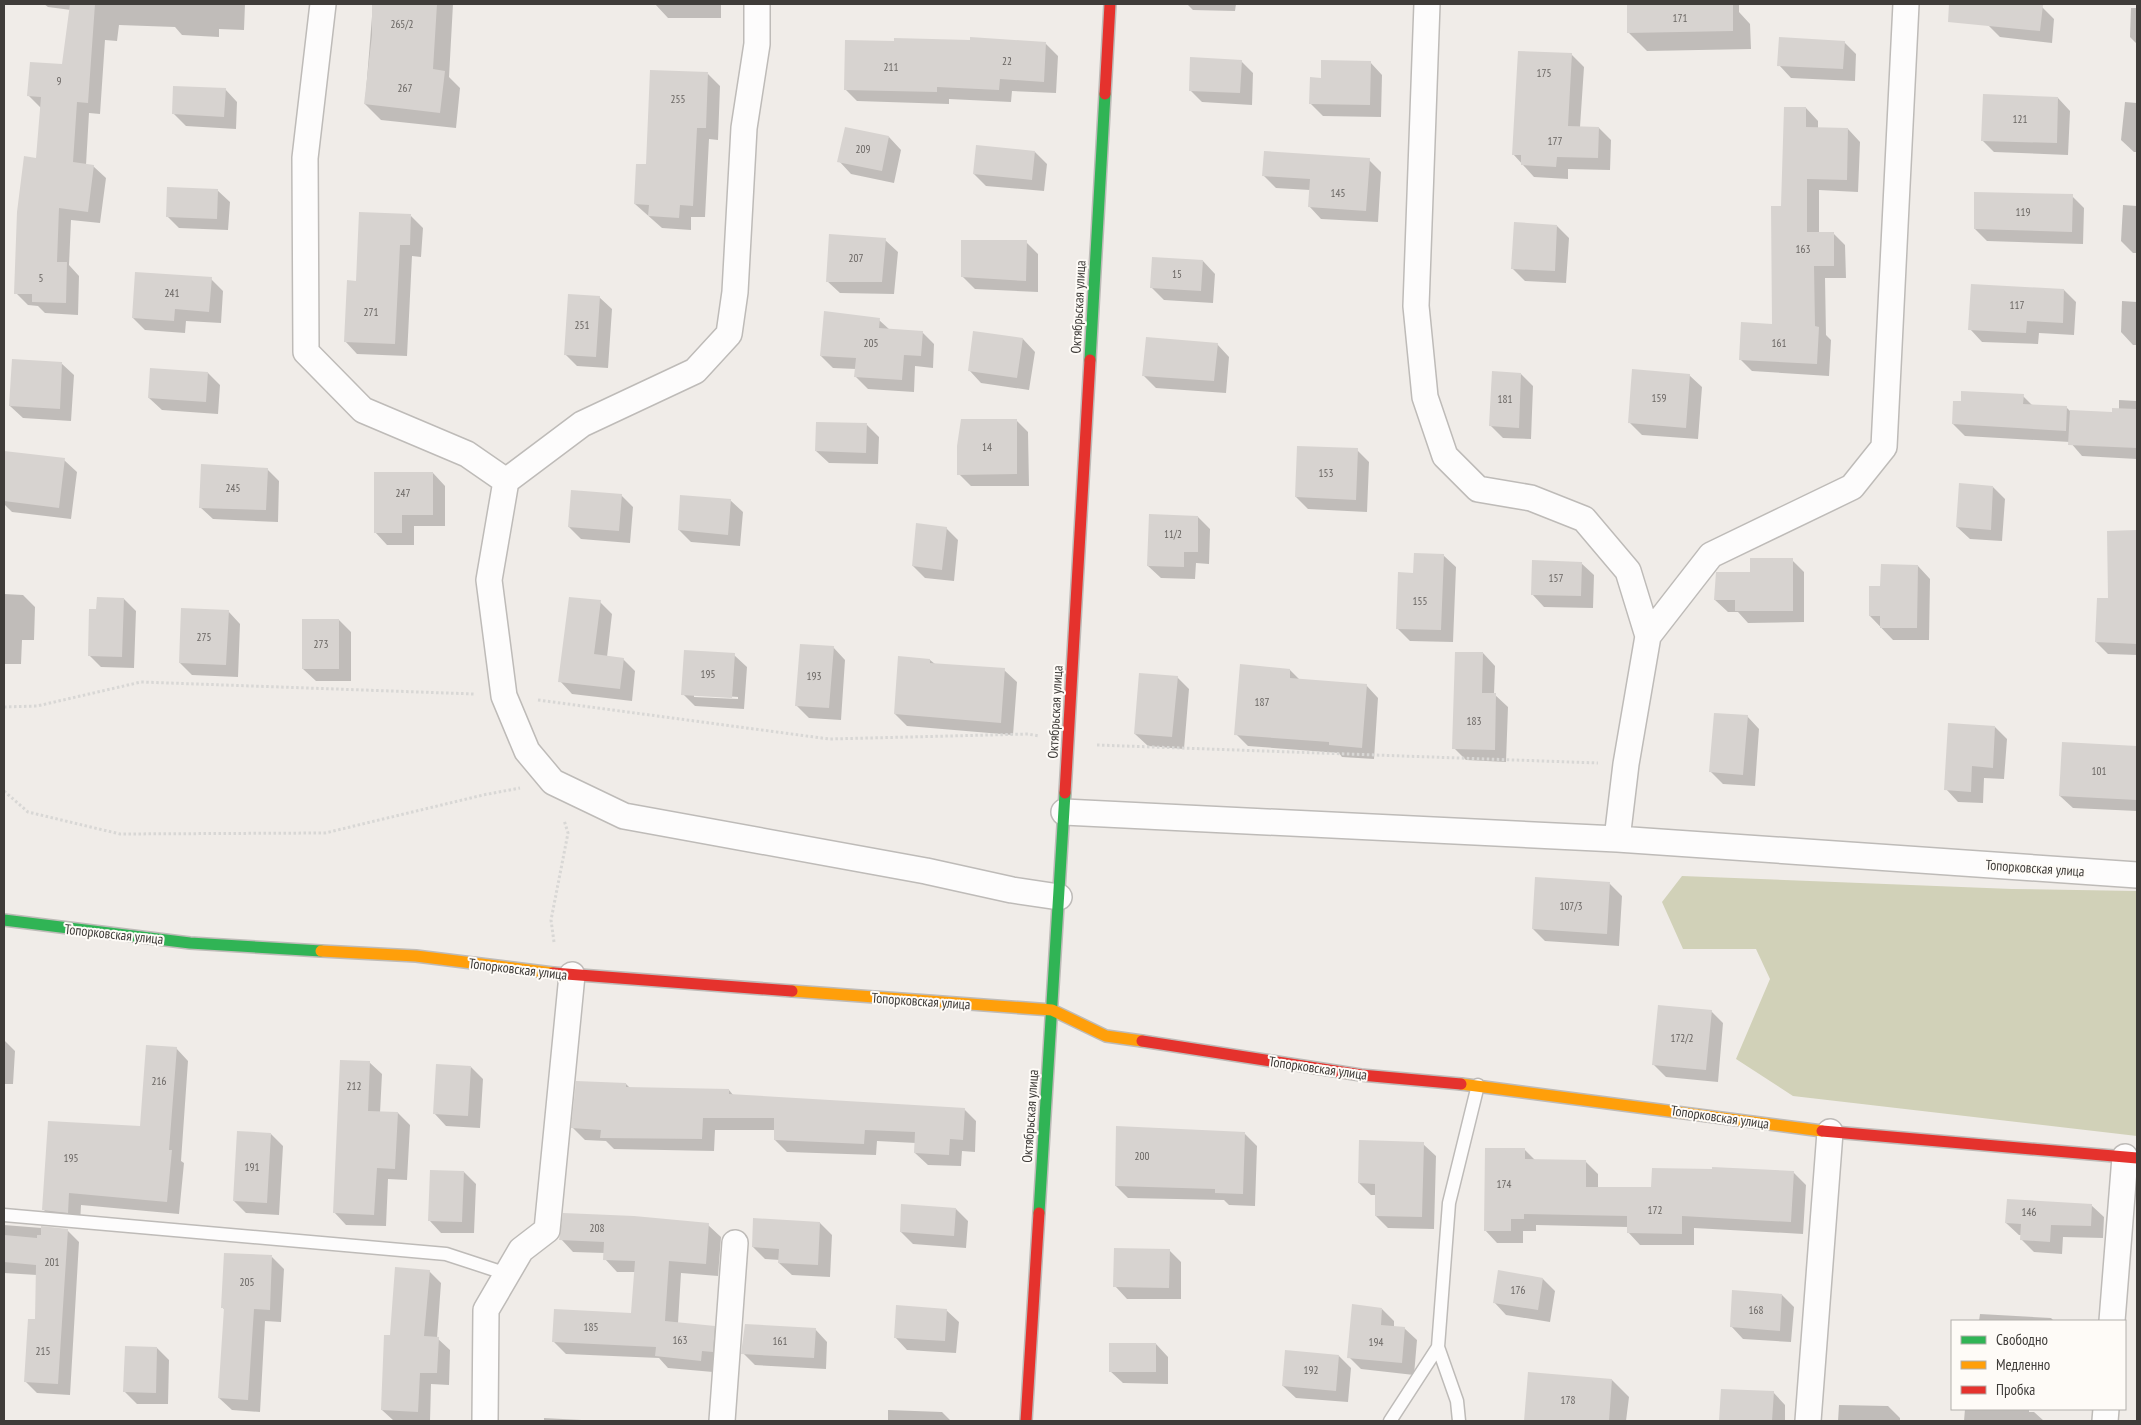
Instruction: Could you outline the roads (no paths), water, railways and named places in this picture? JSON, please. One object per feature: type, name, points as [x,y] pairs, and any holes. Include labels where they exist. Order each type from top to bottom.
[{"type":"street","points":[[323,4],[305,158],[306,352],[363,410],[467,454],[506,481]]},
{"type":"street","points":[[756,4],[757,44],[744,128],[735,292],[729,334],[695,371],[582,424],[506,481],[489,580],[504,696],[527,751],[553,782],[624,816],[926,871],[1012,890],[1059,897]]},
{"type":"street","name":"Октябрьская улица","points":[[1026,1421],[1059,897],[1110,4]]},
{"type":"street","points":[[1427,4],[1416,306],[1425,397],[1445,456],[1478,490],[1530,498],[1584,519],[1628,571],[1648,636],[1626,764],[1617,840]]},
{"type":"street","points":[[1648,636],[1711,555],[1852,487],[1884,447],[1906,4]]},
{"type":"street","name":"Топорковская улица","points":[[1064,812],[1617,840],[2137,875]]},
{"type":"street","name":"Топорковская улица","points":[[4,920],[190,943],[416,956],[572,975],[1052,1010],[1106,1036],[1361,1076],[1478,1085],[1830,1132],[2131,1157],[2112,1320]]},
{"type":"street","points":[[485,1421],[486,1310],[520,1250],[548,1230],[572,975]]},
{"type":"street","points":[[1808,1421],[1830,1132]]},
{"type":"street","points":[[722,1421],[735,1243]]},
{"type":"lane","points":[[1459,1421],[1457,1401],[1438,1347],[1449,1203],[1478,1085]]},
{"type":"lane","points":[[4,1215],[446,1254],[507,1274]]},
{"type":"lane","points":[[1390,1421],[1438,1347]]}]
